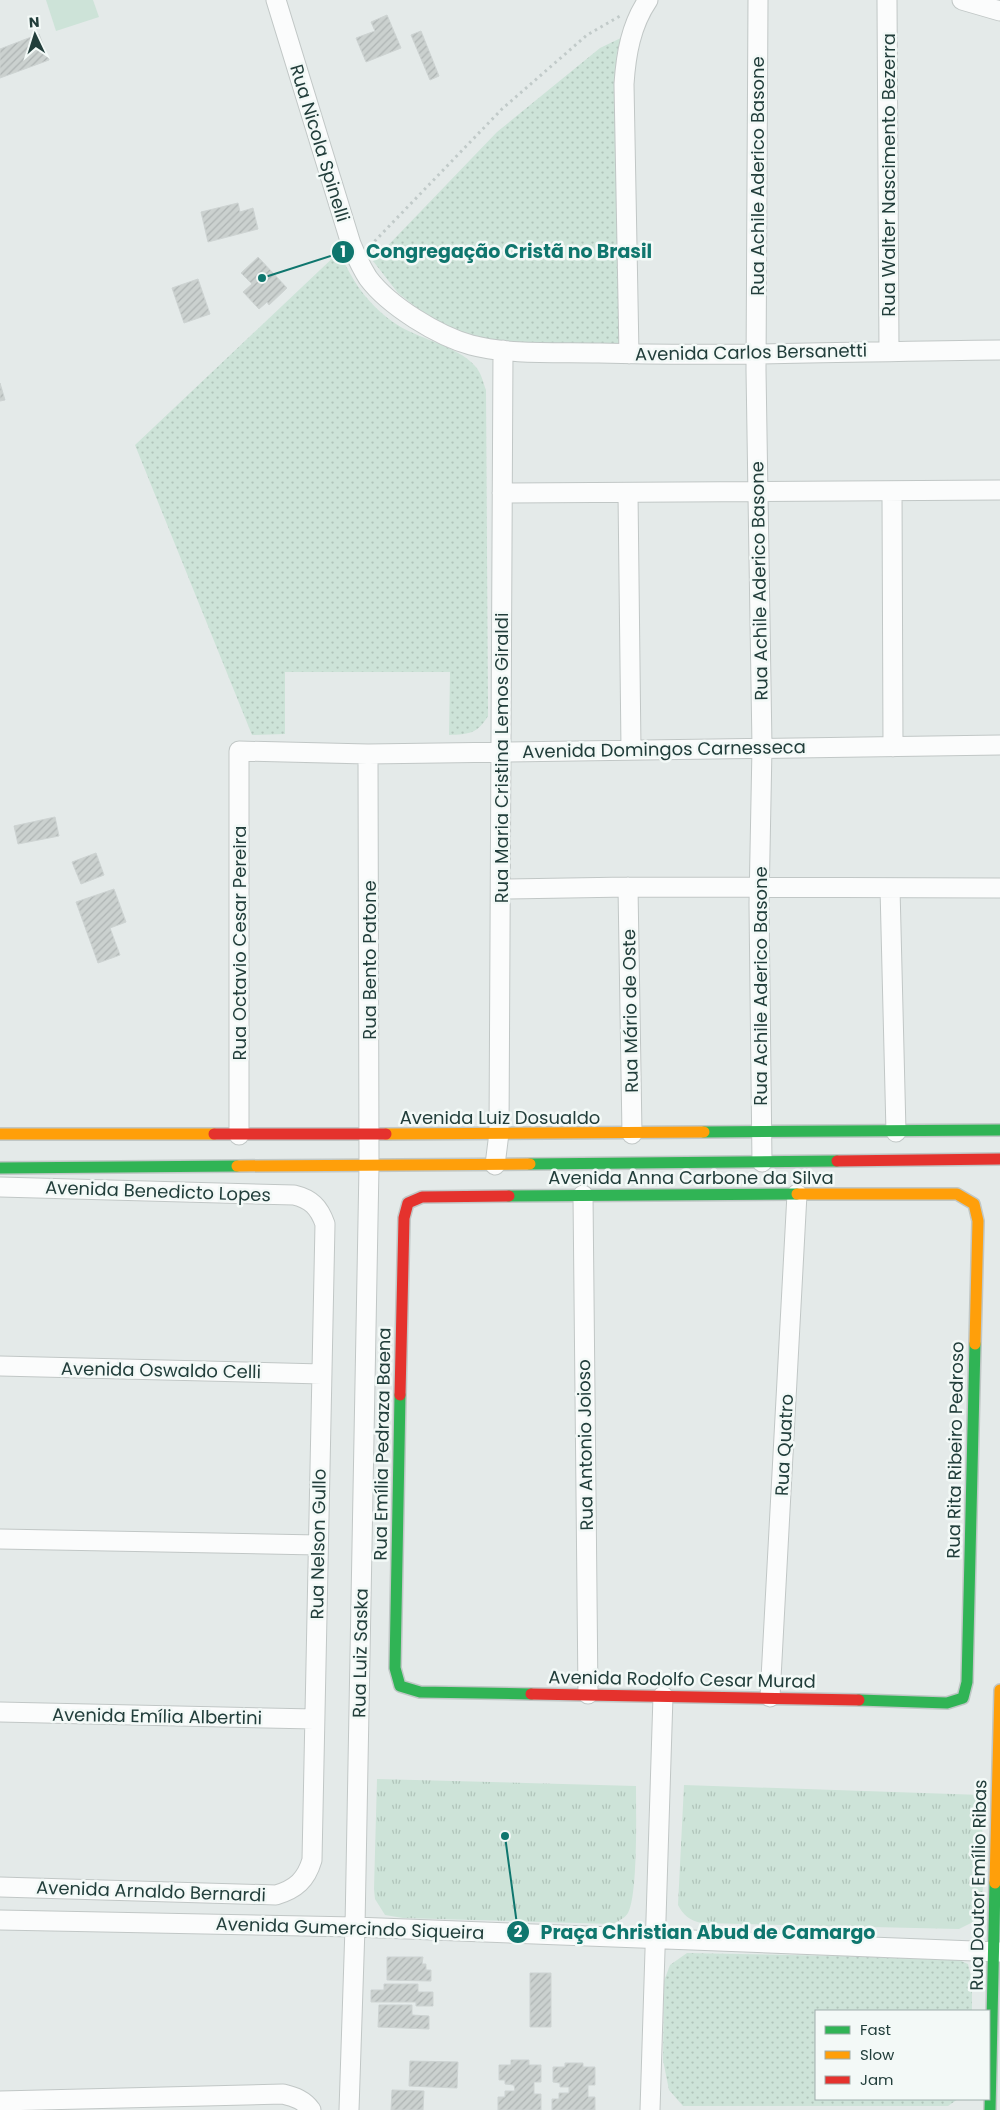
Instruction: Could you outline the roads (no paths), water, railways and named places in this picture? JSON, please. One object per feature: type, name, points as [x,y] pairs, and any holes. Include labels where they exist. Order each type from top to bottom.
[{"type":"street","name":"Rua Nicola Spinelli","points":[[276,0],[351,244],[369,278],[390,300],[442,334],[472,345],[502,350]]},
{"type":"street","name":"Rua Achile Aderico Basone","points":[[758,0],[757,353],[762,747],[759,887],[762,1162]]},
{"type":"street","name":"Rua Walter Nascimento Bezerra","points":[[887,0],[889,351]]},
{"type":"street","points":[[962,0],[1000,11]]},
{"type":"street","points":[[629,354],[624,84],[626,56],[633,31],[646,4]]},
{"type":"street","name":"Avenida Carlos Bersanetti","points":[[502,350],[629,354],[1000,350]]},
{"type":"street","name":"Rua Maria Cristina Lemos Giraldi","points":[[495,1165],[499,1133],[502,889],[500,752],[502,350]]},
{"type":"street","points":[[502,493],[758,493],[1000,490]]},
{"type":"street","points":[[892,492],[893,747]]},
{"type":"street","points":[[628,493],[631,750]]},
{"type":"street","name":"Avenida Domingos Carnesseca","points":[[239,751],[368,754],[1000,745]]},
{"type":"street","name":"Rua Octavio Cesar Pereira","points":[[239,751],[239,1135]]},
{"type":"street","name":"Rua Bento Patone","points":[[368,754],[369,1166]]},
{"type":"street","points":[[502,889],[628,887],[1000,888]]},
{"type":"street","name":"Rua Mário de Oste","points":[[628,887],[632,1134]]},
{"type":"street","points":[[890,888],[896,1132]]},
{"type":"street","name":"Avenida Luiz Dosualdo","points":[[0,1134],[632,1134],[761,1131],[896,1132],[1000,1130]]},
{"type":"street","points":[[0,1168],[1000,1159]]},
{"type":"street","name":"Rua Luiz Saska","points":[[349,2110],[355,1927],[369,1166]]},
{"type":"street","name":"Avenida Benedicto Lopes","points":[[0,1187],[294,1195],[305,1198],[314,1204]]},
{"type":"street","name":"Rua Quatro","points":[[770,1697],[797,1194]]},
{"type":"street","name":"Avenida Anna Carbone da Silva","points":[[408,1203],[422,1197],[957,1194],[974,1204]]},
{"type":"street","name":"Rua Antonio Joioso","points":[[583,1195],[588,1694]]},
{"type":"street","name":"Rua Emília Pedraza Baena","points":[[400,1686],[395,1668],[395,1658],[404,1218],[408,1203]]},
{"type":"street","name":"Rua Nelson Gullo","points":[[300,1884],[308,1872],[312,1860],[325,1224],[321,1213],[314,1204]]},
{"type":"street","name":"Rua Rita Ribeiro Pedroso","points":[[963,1698],[968,1682],[978,1221],[974,1204]]},
{"type":"street","name":"Avenida Oswaldo Celli","points":[[0,1366],[322,1374]]},
{"type":"street","points":[[0,1539],[318,1545]]},
{"type":"street","name":"Avenida Rodolfo Cesar Murad","points":[[400,1686],[420,1692],[770,1697],[946,1703],[963,1698]]},
{"type":"street","name":"Rua Doutor Emílio Ribas","points":[[990,2110],[997,1952],[1000,1690]]},
{"type":"street","points":[[650,2110],[663,1696]]},
{"type":"street","name":"Avenida Emília Albertini","points":[[0,1712],[314,1719]]},
{"type":"street","name":"Avenida Arnaldo Bernardi","points":[[0,1887],[276,1895],[289,1891],[300,1884]]},
{"type":"street","name":"Avenida Gumercindo Siqueira","points":[[0,1920],[355,1927],[997,1952]]},
{"type":"street","points":[[0,2101],[283,2094],[296,2097],[309,2107]]},
{"type":"place","name":"Congregação Cristã no Brasil","points":[[262,278]]},
{"type":"place","name":"Praça Christian Abud de Camargo","points":[[505,1836]]}]
